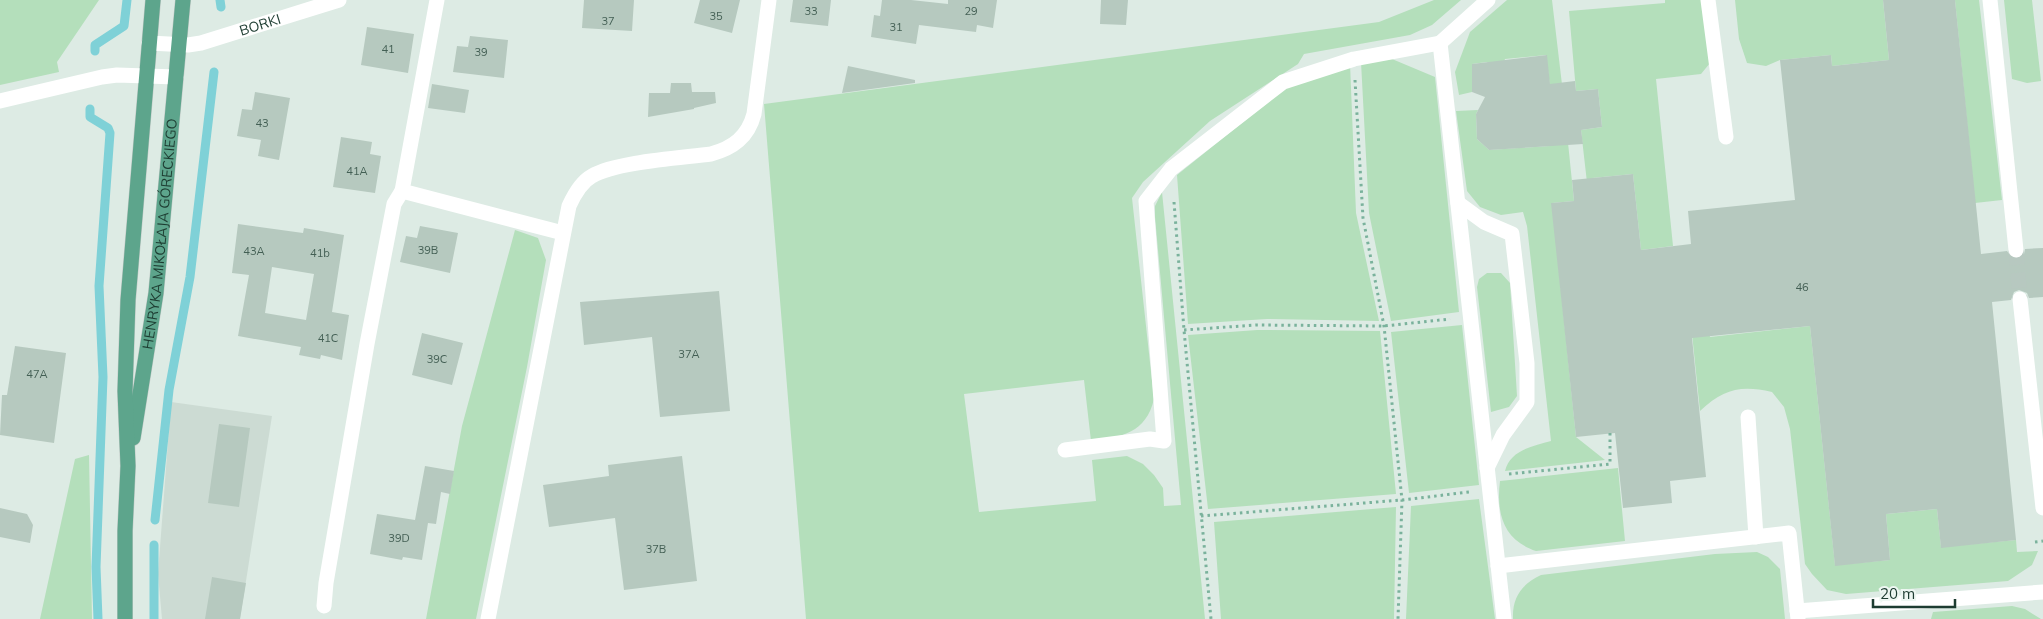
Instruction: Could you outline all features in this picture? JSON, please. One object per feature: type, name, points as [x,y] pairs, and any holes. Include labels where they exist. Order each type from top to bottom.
[{"type":"main road","name":"HENRYKA MIKOŁAJA GÓRECKIEGO","points":[[125,619],[125,531],[128,466],[125,391],[128,300],[153,0]]},
{"type":"main road","name":"HENRYKA MIKOŁAJA GÓRECKIEGO","points":[[128,466],[156,293],[183,0]]},
{"type":"street","name":"BORKI","points":[[149,43],[201,43],[339,0]]},
{"type":"street","points":[[324,606],[326,583],[367,344],[394,204],[402,191],[437,0]]},
{"type":"street","points":[[488,619],[569,206],[578,188],[592,176],[623,166],[711,154],[734,145],[746,134],[754,114],[769,0]]},
{"type":"street","points":[[1065,450],[1150,439],[1164,441],[1146,201],[1171,169],[1283,82],[1354,59],[1440,43],[1488,0]]},
{"type":"street","points":[[1708,0],[1726,137]]},
{"type":"street","points":[[1990,0],[2016,250]]},
{"type":"street","points":[[1440,43],[1504,619]]},
{"type":"street","points":[[0,101],[117,75],[176,77]]},
{"type":"street","points":[[402,191],[563,233]]},
{"type":"street","points":[[1458,203],[1484,222],[1512,234],[1527,363],[1527,402],[1503,435],[1488,478]]},
{"type":"street","points":[[2020,299],[2037,390],[2043,508]]},
{"type":"street","points":[[1748,417],[1756,537]]},
{"type":"street","points":[[1498,566],[1789,533],[1798,615],[2043,592]]},
{"type":"path","points":[[1354,59],[1363,218],[1384,326],[1402,500],[1398,619]]},
{"type":"path","points":[[1171,169],[1211,619]]},
{"type":"path","points":[[1184,330],[1256,325],[1384,326],[1470,317]]},
{"type":"path","points":[[1201,516],[1402,500],[1488,478],[1610,464],[1610,433]]},
{"type":"path","points":[[2035,542],[2043,541]]},
{"type":"shaded area","points":[[171,402],[272,416],[240,619],[162,619],[158,574]]},
{"type":"green space","points":[[0,0],[99,0],[57,62],[59,72],[0,85]]},
{"type":"green space","points":[[1434,0],[1461,0],[1432,25],[1410,35],[1304,54],[1298,64],[1210,121],[1143,182],[1132,198],[1154,399],[1145,419],[1139,426],[1113,438],[1091,441],[1084,380],[964,394],[979,512],[1096,501],[1092,460],[1127,456],[1143,464],[1154,475],[1163,488],[1164,506],[1181,505],[1155,217],[1155,206],[1162,192],[1205,619],[806,619],[764,104],[1379,22]]},
{"type":"green space","points":[[1507,0],[1552,0],[1563,93],[1551,94],[1546,55],[1505,59],[1502,68],[1493,68],[1487,62],[1472,64],[1472,92],[1459,95],[1455,72],[1470,32]]},
{"type":"green space","points":[[1665,0],[1705,0],[1710,63],[1701,74],[1656,79],[1673,246],[1641,250],[1633,174],[1592,178],[1589,200],[1581,130],[1602,127],[1598,89],[1576,91],[1569,11],[1665,3]]},
{"type":"green space","points":[[1735,0],[1883,0],[1889,60],[1832,66],[1831,55],[1780,60],[1766,66],[1747,63],[1739,39]]},
{"type":"green space","points":[[1955,0],[1979,0],[2002,200],[1975,203]]},
{"type":"green space","points":[[2004,0],[2032,0],[2041,81],[2027,83],[2012,79]]},
{"type":"green space","points":[[1392,59],[1435,77],[1459,312],[1391,321],[1369,213],[1361,62]]},
{"type":"green space","points":[[1350,63],[1356,213],[1379,321],[1267,319],[1188,324],[1177,175],[1303,74]]},
{"type":"green space","points":[[1478,110],[1476,114],[1477,139],[1489,150],[1550,146],[1556,134],[1567,133],[1574,201],[1552,203],[1576,437],[1605,460],[1505,471],[1512,458],[1523,450],[1551,441],[1527,226],[1523,212],[1501,215],[1480,207],[1467,191],[1456,111]]},
{"type":"green space","points":[[515,230],[538,238],[546,260],[527,367],[476,619],[426,619],[462,426]]},
{"type":"green space","points":[[1487,273],[1501,273],[1510,283],[1517,396],[1509,407],[1491,412],[1477,287],[1479,279]]},
{"type":"green space","points":[[1708,322],[1710,337],[1810,326],[1835,565],[1890,560],[1886,514],[1937,509],[1941,547],[2016,540],[2017,552],[2038,551],[2032,565],[2008,581],[1846,594],[1827,590],[1805,564],[1790,429],[1784,407],[1772,392],[1741,389],[1725,393],[1700,411],[1691,324]]},
{"type":"green space","points":[[1462,325],[1479,485],[1409,493],[1391,332]]},
{"type":"green space","points":[[1257,330],[1380,331],[1396,494],[1208,509],[1188,335]]},
{"type":"green space","points":[[89,455],[92,619],[40,619],[75,459]]},
{"type":"green space","points":[[1618,468],[1625,541],[1536,551],[1516,540],[1504,524],[1499,504],[1500,481]]},
{"type":"green space","points":[[1479,499],[1495,619],[1406,619],[1411,506]]},
{"type":"green space","points":[[1396,507],[1394,619],[1221,619],[1214,522]]},
{"type":"green space","points":[[1757,552],[1768,557],[1780,569],[1785,619],[1513,619],[1516,598],[1528,583],[1541,575],[1715,554]]},
{"type":"green space","points":[[2012,606],[2025,609],[2041,619],[1931,619],[1933,612]]},
{"type":"building","points":[[584,0],[634,0],[632,31],[582,28]]},
{"type":"building","points":[[700,0],[740,0],[732,33],[694,23]]},
{"type":"building","points":[[793,0],[831,0],[828,26],[790,22]]},
{"type":"building","points":[[882,0],[911,0],[948,4],[948,0],[997,0],[993,28],[977,25],[976,32],[919,25],[916,44],[871,37],[874,15],[880,16]]},
{"type":"building","points":[[1101,0],[1128,0],[1126,25],[1100,24]]},
{"type":"building","points":[[1883,0],[1955,0],[1981,254],[2007,251],[2012,258],[2017,259],[2024,254],[2025,249],[2043,248],[2043,297],[2029,298],[2027,293],[2019,290],[2014,292],[2011,300],[1992,302],[2016,540],[1941,548],[1937,509],[1886,514],[1890,560],[1835,566],[1810,326],[1692,338],[1706,477],[1670,481],[1672,503],[1623,508],[1615,433],[1576,437],[1551,203],[1574,201],[1572,180],[1633,174],[1641,250],[1691,244],[1688,211],[1795,200],[1780,60],[1831,55],[1832,66],[1889,60]]},
{"type":"building","points":[[367,27],[414,34],[408,73],[361,65]]},
{"type":"building","points":[[470,36],[508,40],[504,78],[453,72],[457,46],[468,47]]},
{"type":"building","points":[[1547,55],[1550,84],[1575,81],[1576,91],[1598,89],[1602,127],[1581,130],[1583,144],[1489,150],[1477,139],[1476,114],[1485,97],[1472,92],[1472,64]]},
{"type":"building","points":[[848,66],[915,80],[915,83],[842,93]]},
{"type":"building","points":[[671,83],[691,83],[692,92],[715,92],[716,103],[648,117],[649,93],[670,93]]},
{"type":"building","points":[[432,84],[469,90],[465,113],[428,108]]},
{"type":"building","points":[[255,92],[290,98],[279,160],[258,156],[261,140],[237,136],[242,109],[252,110]]},
{"type":"building","points":[[341,137],[372,142],[370,154],[381,156],[375,193],[333,187]]},
{"type":"building","points":[[238,224],[303,233],[304,228],[344,235],[332,312],[349,315],[342,360],[321,355],[320,359],[299,355],[301,347],[238,336],[249,275],[232,273]],"holes":[[[272,267],[314,274],[306,320],[265,313]]]},
{"type":"building","points":[[420,226],[458,233],[450,273],[400,262],[406,236],[417,238]]},
{"type":"building","points":[[719,291],[730,411],[660,417],[652,337],[584,345],[580,302]]},
{"type":"building","points":[[422,333],[463,343],[452,385],[412,375]]},
{"type":"building","points":[[15,346],[66,353],[54,443],[0,435],[2,395],[7,395]]},
{"type":"building","points":[[219,424],[250,428],[239,507],[208,503]]},
{"type":"building","points":[[682,456],[697,581],[624,590],[615,518],[549,527],[543,485],[609,476],[608,465]]},
{"type":"building","points":[[425,466],[454,471],[450,494],[441,492],[436,524],[428,523],[422,560],[403,557],[402,560],[370,554],[377,514],[415,520]]},
{"type":"building","points":[[0,508],[27,514],[33,525],[30,543],[0,537]]},
{"type":"building","points":[[212,577],[246,583],[240,619],[205,619]]},
{"type":"waterway","points":[[95,51],[95,45],[124,26],[127,0]]},
{"type":"waterway","points":[[220,0],[221,7]]},
{"type":"waterway","points":[[155,520],[169,390],[190,277],[214,72]]},
{"type":"waterway","points":[[90,109],[90,117],[108,128],[110,133],[99,286],[103,377],[96,567],[98,619]]},
{"type":"waterway","points":[[154,545],[154,619]]},
{"type":"tunnel","points":[[2016,250],[2020,299]]}]
